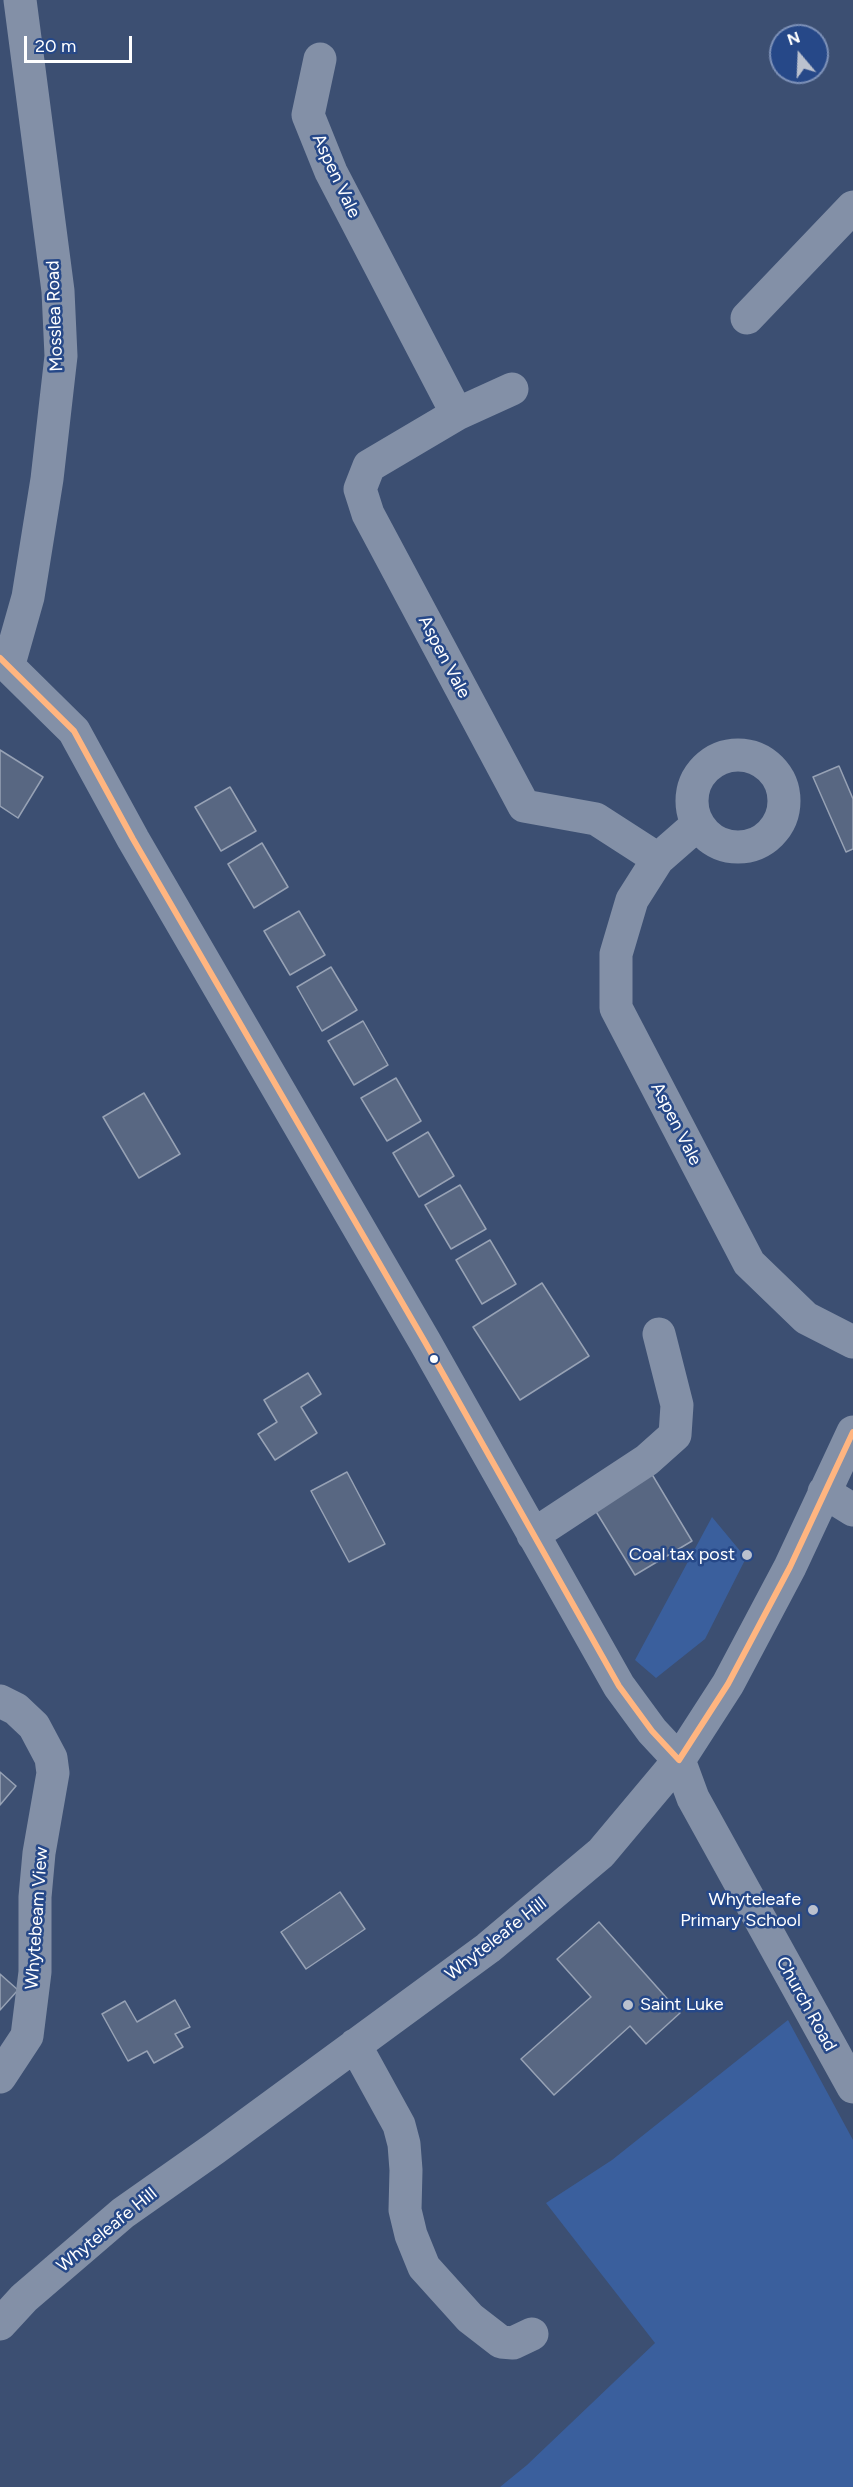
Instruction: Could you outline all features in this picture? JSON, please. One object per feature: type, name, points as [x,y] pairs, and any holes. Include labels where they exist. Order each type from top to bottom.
[{"type":"street","name":"Mosslea Road","points":[[4,661],[28,597],[61,356],[58,291],[21,0]]},
{"type":"street","name":"Aspen Vale","points":[[320,59],[308,114],[331,172],[457,414]]},
{"type":"street","points":[[747,318],[853,207]]},
{"type":"street","name":"Aspen Vale","points":[[512,389],[457,414],[369,466],[360,489],[368,514],[524,806],[596,819],[658,859]]},
{"type":"street","points":[[4,661],[74,731],[145,860],[424,1342],[619,1686],[652,1731],[679,1760]]},
{"type":"street","name":"Aspen Vale","points":[[698,824],[658,859],[632,900],[616,954],[616,1008],[748,1263],[806,1318],[853,1342]]},
{"type":"street","points":[[533,1535],[647,1460],[675,1435],[677,1405],[659,1334]]},
{"type":"street","name":"Whyteleafe Hill","points":[[0,2324],[24,2298],[123,2213],[488,1948],[601,1853],[679,1760],[728,1684],[790,1567],[853,1432]]},
{"type":"street","points":[[825,1492],[853,1510]]},
{"type":"street","name":"Whytebeam View","points":[[0,1701],[16,1709],[34,1726],[48,1752],[53,1773],[35,1897],[35,1972],[27,2036],[0,2078]]},
{"type":"street","name":"Church Road","points":[[679,1760],[693,1798],[853,2087]]},
{"type":"street","points":[[355,2045],[399,2125],[404,2144],[405,2210],[411,2235],[424,2267],[470,2318],[501,2342],[513,2343],[532,2334]]},
{"type":"shaded area","points":[[712,1517],[746,1558],[705,1639],[656,1678],[635,1660]]},
{"type":"shaded area","points":[[788,2020],[853,2140],[853,2487],[500,2487],[527,2465],[655,2343],[546,2203],[612,2160]]},
{"type":"building","points":[[0,750],[43,777],[18,818],[0,806]]},
{"type":"building","points":[[839,766],[853,799],[853,849],[846,852],[813,777]]},
{"type":"building","points":[[230,787],[256,831],[221,851],[195,807]]},
{"type":"building","points":[[262,843],[288,887],[254,908],[228,864]]},
{"type":"building","points":[[299,911],[325,955],[290,975],[264,931]]},
{"type":"building","points":[[331,967],[357,1010],[322,1031],[297,987]]},
{"type":"building","points":[[363,1021],[388,1065],[354,1085],[328,1041]]},
{"type":"building","points":[[396,1078],[421,1121],[387,1141],[361,1098]]},
{"type":"building","points":[[144,1093],[180,1154],[139,1178],[103,1117]]},
{"type":"building","points":[[428,1132],[454,1176],[419,1197],[393,1153]]},
{"type":"building","points":[[460,1185],[486,1229],[451,1249],[425,1205]]},
{"type":"building","points":[[490,1240],[516,1284],[482,1304],[456,1260]]},
{"type":"building","points":[[542,1283],[589,1356],[520,1400],[473,1327]]},
{"type":"building","points":[[308,1373],[321,1394],[301,1407],[317,1433],[275,1460],[258,1434],[277,1422],[264,1400]]},
{"type":"building","points":[[650,1471],[692,1541],[635,1575],[592,1505]]},
{"type":"building","points":[[347,1472],[385,1544],[349,1562],[311,1491]]},
{"type":"building","points":[[0,1772],[16,1786],[0,1805]]},
{"type":"building","points":[[340,1892],[365,1929],[306,1969],[281,1932]]},
{"type":"building","name":"Saint Luke","points":[[599,1922],[680,2013],[646,2044],[630,2026],[554,2095],[521,2059],[591,1997],[557,1959]]},
{"type":"building","points":[[0,1974],[18,1990],[0,2010]]},
{"type":"building","points":[[175,2000],[190,2027],[175,2034],[183,2047],[154,2063],[147,2051],[128,2061],[102,2014],[125,2001],[137,2022]]},
{"type":"transit line","points":[[0,658],[74,731],[133,839],[425,1342],[619,1686],[652,1731],[679,1760]]},
{"type":"transit line","points":[[679,1760],[728,1684],[790,1567],[853,1432]]},
{"type":"place","name":"Coal tax post","points":[[747,1555]]},
{"type":"place","name":"Whyteleafe Primary School","points":[[813,1910]]},
{"type":"place","name":"Saint Luke","points":[[628,2005]]}]
